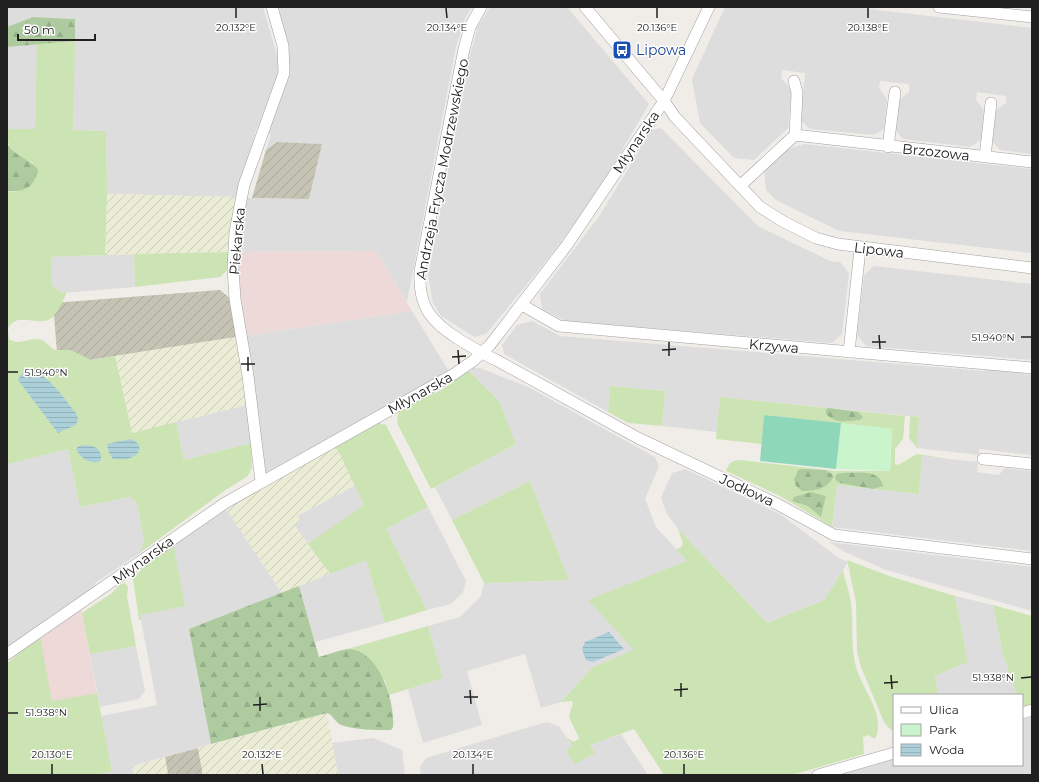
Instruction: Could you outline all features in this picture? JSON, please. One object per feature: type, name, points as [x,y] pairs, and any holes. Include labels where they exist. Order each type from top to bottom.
[{"type":"street","name":"Piekarska","points":[[261,482],[248,376],[235,299],[233,270],[235,232],[244,185],[284,73],[283,46],[272,7]]},
{"type":"street","name":"Andrzeja Frycza Modrzewskiego","points":[[481,7],[470,26],[464,48],[420,271],[419,284],[428,314],[436,324],[482,354]]},
{"type":"street","name":"Lipowa","points":[[586,7],[664,101],[675,117],[760,207],[784,222],[816,238],[860,249],[1032,268]]},
{"type":"street","name":"Młynarska","points":[[7,654],[129,571],[225,502],[454,374],[482,354],[522,305],[567,245],[664,101],[709,7]]},
{"type":"street","points":[[939,7],[1032,17]]},
{"type":"street","points":[[740,186],[795,135],[797,93],[794,81]]},
{"type":"street","name":"Brzozowa","points":[[888,147],[895,92]]},
{"type":"street","name":"Brzozowa","points":[[985,157],[991,103]]},
{"type":"street","name":"Brzozowa","points":[[795,135],[888,147],[1032,162]]},
{"type":"street","points":[[849,352],[860,249]]},
{"type":"street","name":"Krzywa","points":[[522,305],[559,326],[1032,368]]},
{"type":"street","name":"Jodłowa","points":[[482,354],[498,361],[650,444],[777,504],[834,535],[1032,559]]},
{"type":"street","points":[[983,459],[1032,464]]},
{"type":"street","points":[[818,775],[893,753]]},
{"type":"shaded area","points":[[7,7],[263,7],[280,65],[255,134],[237,197],[107,194],[106,131],[73,130],[75,19],[38,17],[35,130],[7,129]]},
{"type":"shaded area","points":[[278,7],[472,7],[465,19],[456,47],[407,302],[376,251],[236,252],[246,198],[309,199],[322,144],[277,142],[266,150],[271,134],[265,134],[286,56]]},
{"type":"shaded area","points":[[490,7],[567,7],[649,104],[613,166],[580,217],[486,334],[474,337],[441,316],[433,303],[428,275],[469,59],[478,26]]},
{"type":"shaded area","points":[[725,7],[852,7],[1032,28],[1032,154],[1000,150],[992,141],[995,111],[1006,103],[1006,96],[977,92],[976,100],[984,110],[981,140],[970,147],[903,139],[895,130],[899,100],[909,92],[909,84],[880,81],[879,88],[887,99],[884,129],[874,135],[810,129],[800,120],[805,73],[782,70],[781,78],[792,91],[788,128],[754,160],[734,158],[700,123],[692,79]]},
{"type":"shaded area","points":[[661,128],[758,226],[830,261],[840,262],[849,273],[842,334],[832,343],[565,321],[542,309],[540,294],[600,215],[652,130]]},
{"type":"shaded area","points":[[277,142],[322,144],[309,199],[252,198],[266,150]]},
{"type":"shaded area","points":[[804,144],[1032,169],[1032,253],[839,231],[776,200],[766,190],[764,171],[788,149]]},
{"type":"shaded area","points":[[376,251],[412,311],[244,336],[237,286],[236,252]]},
{"type":"shaded area","points":[[134,254],[135,287],[62,293],[52,285],[50,257]]},
{"type":"shaded area","points":[[874,266],[1032,284],[1032,360],[866,346],[857,335],[864,275]]},
{"type":"shaded area","points":[[220,290],[231,299],[236,337],[58,365],[53,303]]},
{"type":"shaded area","points":[[412,311],[450,373],[263,477],[244,336]]},
{"type":"shaded area","points":[[532,321],[560,336],[984,371],[985,367],[1023,371],[1025,375],[1032,374],[1032,455],[979,449],[979,455],[917,448],[919,417],[720,397],[717,432],[662,426],[665,391],[610,386],[608,412],[504,354],[502,345],[517,325]]},
{"type":"shaded area","points":[[473,368],[480,368],[528,387],[655,457],[659,466],[645,499],[656,527],[687,561],[635,650],[593,667],[561,702],[541,708],[525,654],[467,671],[482,725],[423,743],[408,689],[443,678],[428,626],[460,617],[481,596],[484,583],[569,580],[530,481],[452,520],[435,487],[516,444],[499,401],[470,372]]},
{"type":"shaded area","points":[[247,405],[251,443],[184,460],[176,422]]},
{"type":"shaded area","points":[[68,449],[80,507],[130,497],[137,503],[144,541],[140,553],[95,583],[96,591],[41,623],[7,648],[7,456],[9,463]]},
{"type":"shaded area","points":[[338,450],[386,529],[428,507],[466,581],[463,592],[451,604],[427,610],[396,549],[366,560],[385,623],[315,642],[299,586],[330,573],[294,525],[301,521],[297,516],[356,485]]},
{"type":"shaded area","points":[[922,456],[978,462],[977,472],[999,475],[1005,468],[1032,471],[1032,551],[832,527],[837,485],[919,494]]},
{"type":"shaded area","points":[[685,469],[780,514],[839,558],[848,562],[824,600],[767,623],[678,529],[667,514],[661,498],[672,473]]},
{"type":"shaded area","points":[[225,507],[282,593],[189,629],[211,744],[132,766],[134,775],[99,775],[112,771],[101,716],[157,705],[140,615],[173,543]]},
{"type":"shaded area","points":[[829,542],[1032,567],[1032,611],[886,570],[845,552]]},
{"type":"shaded area","points":[[955,596],[993,605],[1003,655],[1017,694],[938,694],[935,676],[968,662]]},
{"type":"shaded area","points":[[81,607],[97,693],[52,702],[39,634]]},
{"type":"shaded area","points":[[136,646],[145,691],[139,699],[100,707],[90,654]]},
{"type":"shaded area","points":[[1032,717],[1032,775],[840,775],[893,759],[893,766],[1023,766],[1023,720]]},
{"type":"shaded area","points":[[547,722],[559,726],[572,746],[590,745],[621,734],[648,775],[421,775],[420,767],[426,758]]},
{"type":"shaded area","points":[[373,738],[402,750],[405,775],[338,775],[332,743]]},
{"type":"shaded area","points":[[198,748],[203,775],[168,775],[165,757]]},
{"type":"green space","points":[[33,17],[75,19],[75,41],[7,47],[7,27]]},
{"type":"green space","points":[[75,41],[73,130],[106,131],[107,194],[105,255],[51,257],[52,285],[62,293],[67,292],[61,305],[53,317],[47,320],[18,320],[13,323],[8,328],[9,339],[17,342],[33,339],[42,340],[55,350],[71,350],[91,360],[115,356],[132,433],[176,422],[184,460],[251,443],[252,467],[248,476],[224,491],[140,553],[144,541],[137,503],[130,497],[80,507],[68,449],[8,464],[7,191],[15,192],[33,163],[13,151],[8,143],[7,129],[35,129],[37,44]]},
{"type":"green space","points":[[7,143],[18,155],[35,166],[38,170],[34,181],[24,190],[7,191]]},
{"type":"green space","points":[[107,194],[237,197],[230,252],[105,255]]},
{"type":"green space","points":[[230,252],[227,270],[220,277],[135,287],[134,254]]},
{"type":"green space","points":[[236,337],[247,405],[132,433],[115,356]]},
{"type":"green space","points":[[468,370],[499,401],[516,444],[431,489],[398,425],[397,418],[399,412],[404,407],[416,400],[441,390]]},
{"type":"green space","points":[[610,386],[665,391],[662,426],[628,423],[608,412]]},
{"type":"green space","points":[[720,397],[905,416],[903,439],[895,449],[895,464],[898,465],[917,454],[949,459],[922,456],[919,494],[837,485],[832,527],[780,496],[726,471],[728,466],[730,463],[739,460],[836,471],[890,471],[892,429],[764,415],[762,444],[716,439]]},
{"type":"green space","points":[[829,408],[858,412],[863,417],[860,420],[838,421],[826,414],[826,409]]},
{"type":"green space","points":[[764,415],[841,423],[836,469],[760,461]]},
{"type":"green space","points":[[910,416],[919,417],[917,448],[909,438]]},
{"type":"green space","points":[[376,422],[386,425],[428,507],[386,529],[427,610],[385,623],[366,560],[330,574],[308,544],[364,505],[338,450],[331,447]]},
{"type":"green space","points":[[841,423],[892,429],[890,471],[836,469]]},
{"type":"green space","points":[[331,447],[338,450],[356,485],[297,516],[301,520],[295,526],[330,574],[282,593],[225,507]]},
{"type":"green space","points":[[798,470],[825,470],[832,474],[833,477],[824,487],[816,490],[802,491],[796,486],[794,480]]},
{"type":"green space","points":[[837,474],[873,474],[881,481],[883,486],[873,489],[840,483],[835,477]]},
{"type":"green space","points":[[530,481],[569,580],[484,583],[452,520]]},
{"type":"green space","points":[[811,492],[826,496],[821,517],[808,506],[792,501],[794,497]]},
{"type":"green space","points":[[678,529],[767,623],[824,600],[843,570],[852,611],[854,659],[859,675],[876,712],[878,721],[878,730],[875,739],[868,735],[863,737],[864,754],[792,775],[664,775],[634,729],[590,745],[595,753],[575,764],[566,751],[572,746],[567,738],[574,742],[579,738],[569,717],[573,703],[571,701],[561,702],[593,667],[634,650],[588,600],[687,561],[676,549],[680,548],[683,544]]},
{"type":"green space","points":[[173,543],[185,606],[140,615],[141,620],[139,620],[133,579],[145,565]]},
{"type":"green space","points":[[847,560],[892,577],[955,596],[968,662],[935,676],[938,694],[893,694],[893,731],[883,720],[861,667],[857,652],[856,602]]},
{"type":"green space","points":[[125,583],[128,587],[127,596],[136,646],[90,654],[82,613],[112,593],[120,584]]},
{"type":"green space","points":[[299,586],[319,657],[341,650],[351,649],[364,654],[379,671],[389,694],[392,706],[393,727],[391,730],[385,730],[347,727],[339,724],[331,715],[327,713],[211,744],[189,629]]},
{"type":"green space","points":[[993,605],[1032,616],[1032,704],[1024,707],[1023,694],[1017,694],[1003,655]]},
{"type":"green space","points":[[428,626],[443,678],[389,695],[385,681],[355,650],[344,650]]},
{"type":"green space","points":[[40,636],[52,701],[97,693],[112,771],[99,775],[7,775],[7,663]]},
{"type":"green space","points":[[327,713],[338,775],[203,775],[198,748]]},
{"type":"green space","points":[[165,757],[168,775],[134,775],[132,766]]},
{"type":"water","points":[[27,372],[42,376],[54,386],[76,413],[78,419],[76,425],[58,433],[18,380],[21,374]]},
{"type":"water","points":[[130,439],[139,445],[139,451],[137,454],[128,459],[113,459],[109,453],[107,444]]},
{"type":"water","points":[[85,445],[97,448],[99,450],[101,459],[99,462],[85,460],[80,455],[76,449],[79,446]]},
{"type":"water","points":[[609,632],[624,649],[593,662],[586,660],[582,649],[585,642]]},
{"type":"place","name":"Lipowa","points":[[622,50]]}]
